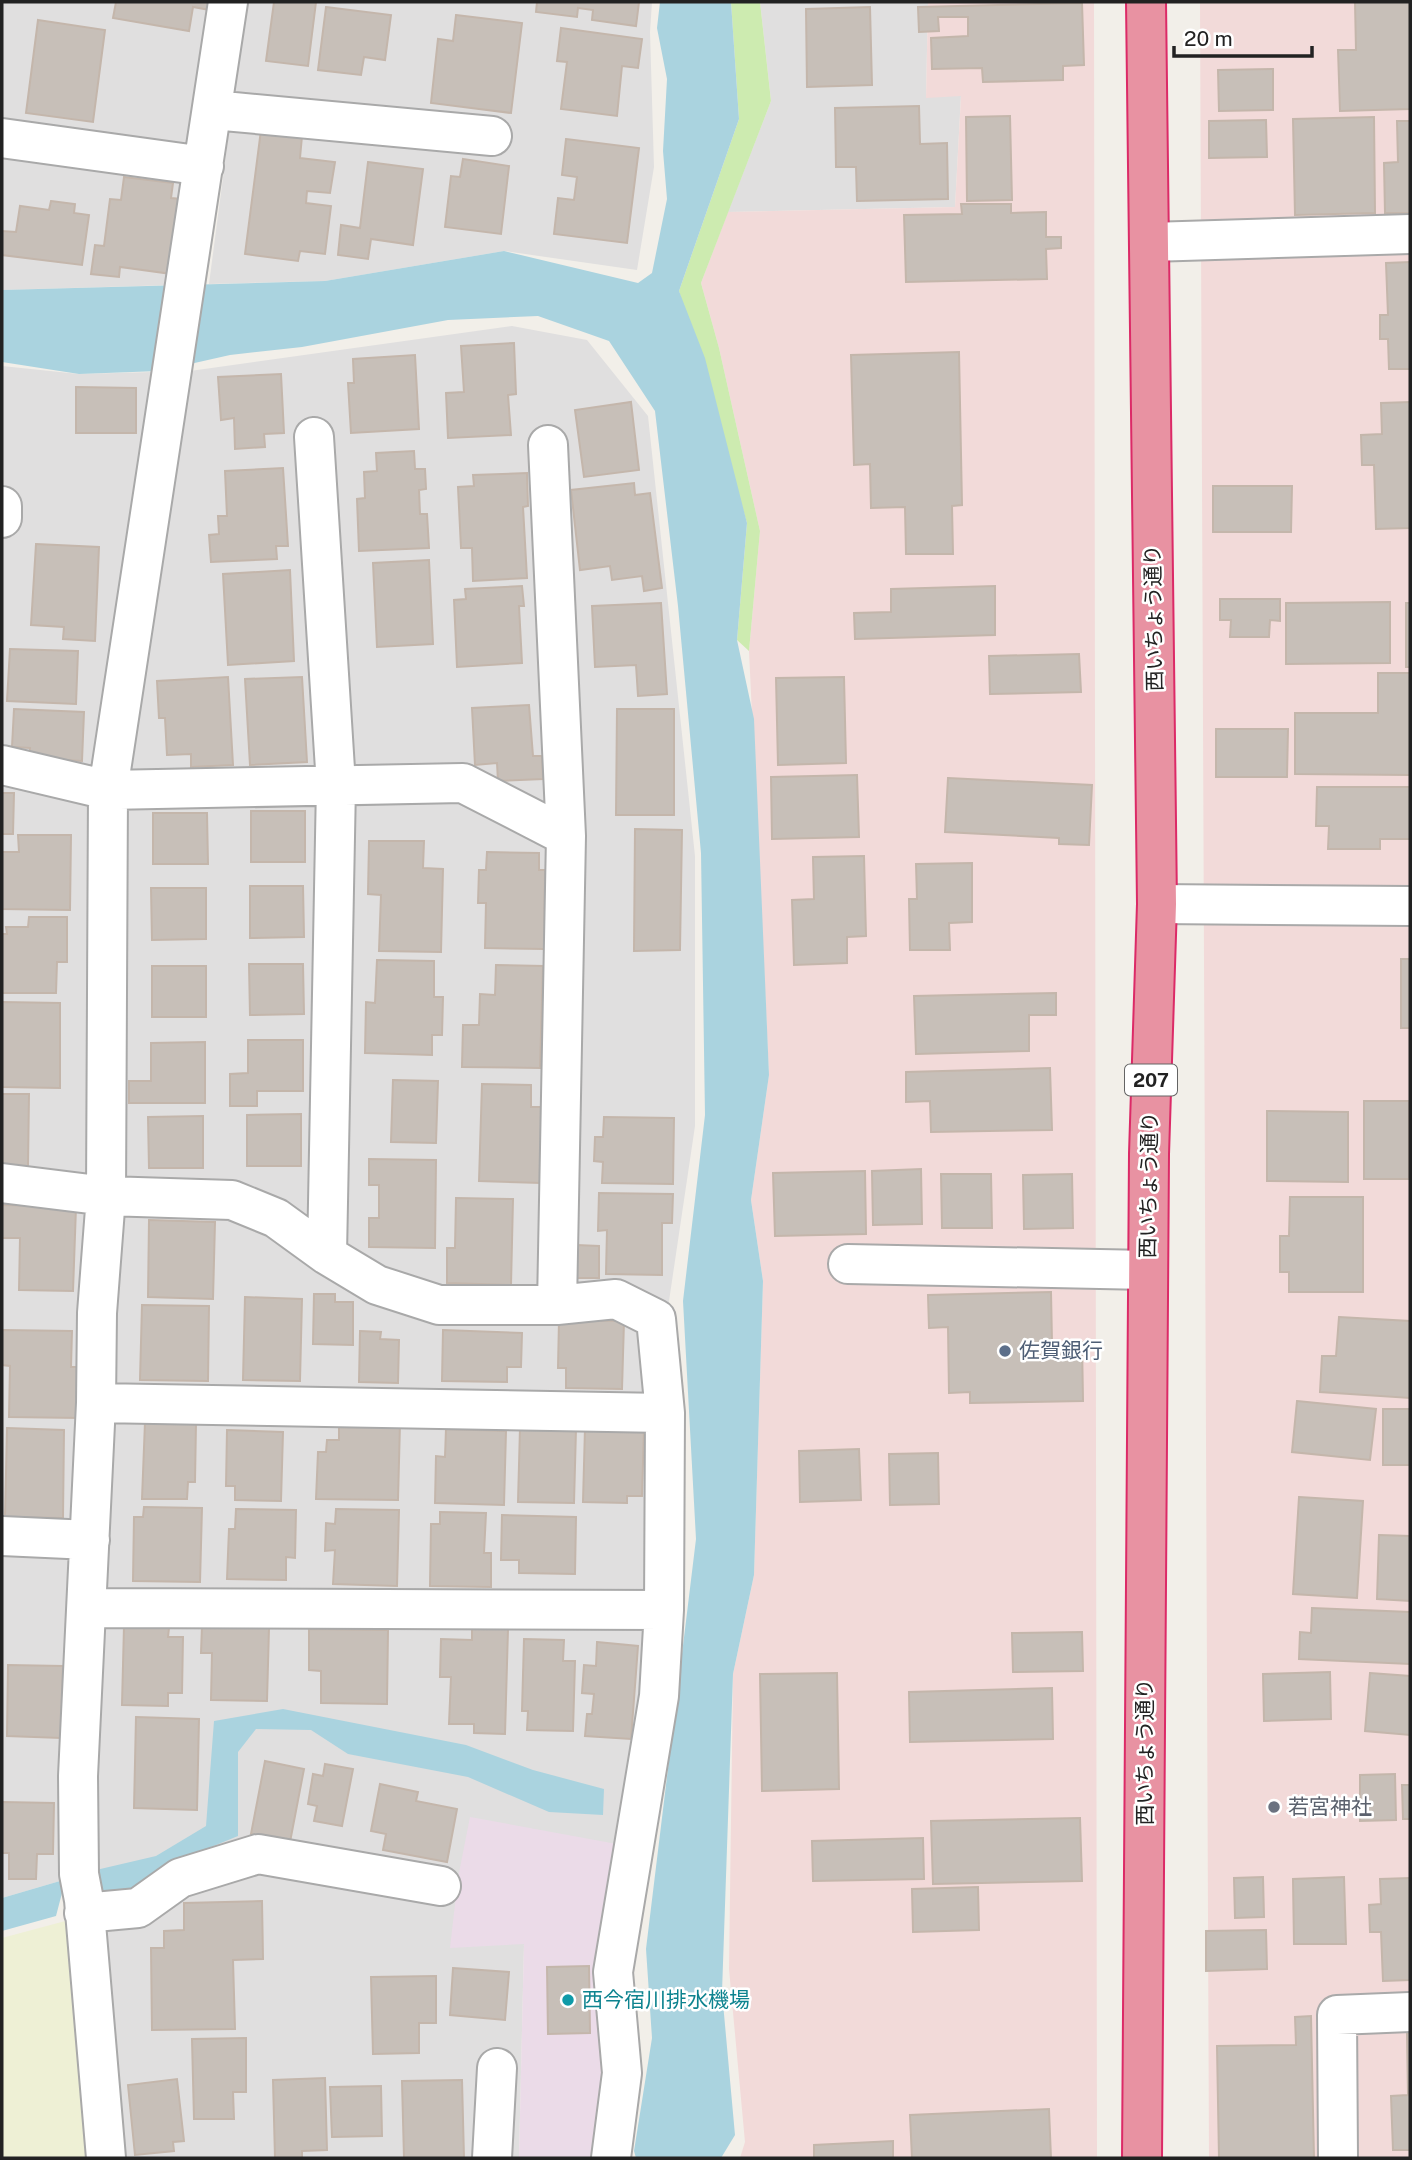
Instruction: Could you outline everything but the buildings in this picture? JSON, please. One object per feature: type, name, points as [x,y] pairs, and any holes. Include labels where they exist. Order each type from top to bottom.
[{"type":"highway","name":"西いちょう通り","points":[[1142,2158],[1149,1154],[1157,904],[1146,2]]},
{"type":"street","points":[[106,2158],[82,1895],[78,1776],[96,1403],[97,1313],[106,1196],[108,790],[228,2]]},
{"type":"street","points":[[213,110],[492,136]]},
{"type":"street","points":[[2,138],[204,166]]},
{"type":"street","points":[[1150,243],[1410,234]]},
{"type":"street","points":[[314,437],[337,785],[327,1255]]},
{"type":"street","points":[[548,445],[566,836],[557,1305]]},
{"type":"street","points":[[2,506],[2,518]]},
{"type":"street","points":[[2,765],[108,790],[463,783],[566,836]]},
{"type":"street","points":[[1157,904],[1410,906]]},
{"type":"street","points":[[2,1183],[106,1196],[232,1200],[276,1219],[327,1255],[377,1285],[439,1305],[557,1305],[616,1299],[656,1319],[664,1413],[664,1611],[659,1696],[613,1972],[622,2073],[611,2158]]},
{"type":"street","points":[[848,1264],[1148,1270]]},
{"type":"street","points":[[96,1403],[664,1413]]},
{"type":"street","points":[[2,1536],[90,1540]]},
{"type":"street","points":[[87,1608],[664,1611]]},
{"type":"street","points":[[82,1895],[138,1908],[180,1878],[258,1854],[441,1886]]},
{"type":"street","points":[[1338,2158],[1337,2014],[1410,2012]]},
{"type":"street","points":[[492,2158],[497,2068]]},
{"type":"shaded area","points":[[2,2],[213,2],[173,285],[2,290]]},
{"type":"shaded area","points":[[246,2],[652,2],[650,32],[654,167],[637,270],[504,251],[325,281],[209,284]]},
{"type":"shaded area","points":[[760,2],[928,2],[926,97],[961,95],[955,207],[728,212],[771,101]]},
{"type":"shaded area","points":[[928,2],[1094,2],[1097,2158],[740,2158],[745,2142],[729,1969],[733,1674],[754,1575],[763,1281],[751,1200],[769,1075],[749,651],[760,531],[719,348],[701,283],[728,212],[955,207],[961,96],[926,98]]},
{"type":"shaded area","points":[[1200,2],[1410,2],[1410,2158],[1209,2158]]},
{"type":"shaded area","points":[[512,326],[587,340],[648,416],[695,856],[695,1126],[650,1429],[652,1647],[622,1845],[524,1944],[519,2158],[119,2158],[78,1776],[60,1881],[2,1898],[2,366],[79,374],[190,371]]},
{"type":"shaded area","points":[[470,1817],[622,1845],[606,2078],[590,2158],[519,2158],[524,1944],[450,1948],[458,1878]]},
{"type":"green space","points":[[731,2],[760,2],[771,101],[701,283],[719,348],[760,531],[749,651],[737,640],[747,523],[679,291],[739,119]]},
{"type":"green space","points":[[69,1920],[87,2158],[2,2158],[2,1938]]},
{"type":"water","points":[[660,2],[731,2],[739,119],[679,291],[705,358],[747,523],[737,640],[754,719],[769,1075],[751,1200],[763,1281],[754,1575],[733,1674],[722,1992],[735,2135],[721,2158],[636,2158],[634,2151],[652,2038],[646,1949],[696,1539],[683,1301],[705,1115],[701,853],[678,606],[655,411],[609,341],[538,316],[448,320],[302,347],[230,355],[159,371],[79,374],[2,362],[2,290],[325,281],[504,251],[638,283],[652,273],[667,199],[663,151],[667,79],[657,28]]},
{"type":"water","points":[[283,1709],[466,1745],[533,1770],[604,1789],[603,1815],[549,1812],[468,1777],[348,1754],[311,1730],[256,1729],[238,1752],[238,1836],[182,1859],[134,1890],[100,1890],[96,1870],[156,1856],[206,1826],[214,1721]]},
{"type":"water","points":[[60,1881],[62,1893],[56,1916],[2,1931],[2,1898]]},
{"type":"place","name":"佐賀銀行","points":[[1005,1351]]},
{"type":"place","name":"若宮神社","points":[[1274,1807]]},
{"type":"place","name":"西今宿川排水機場","points":[[568,2000]]}]
